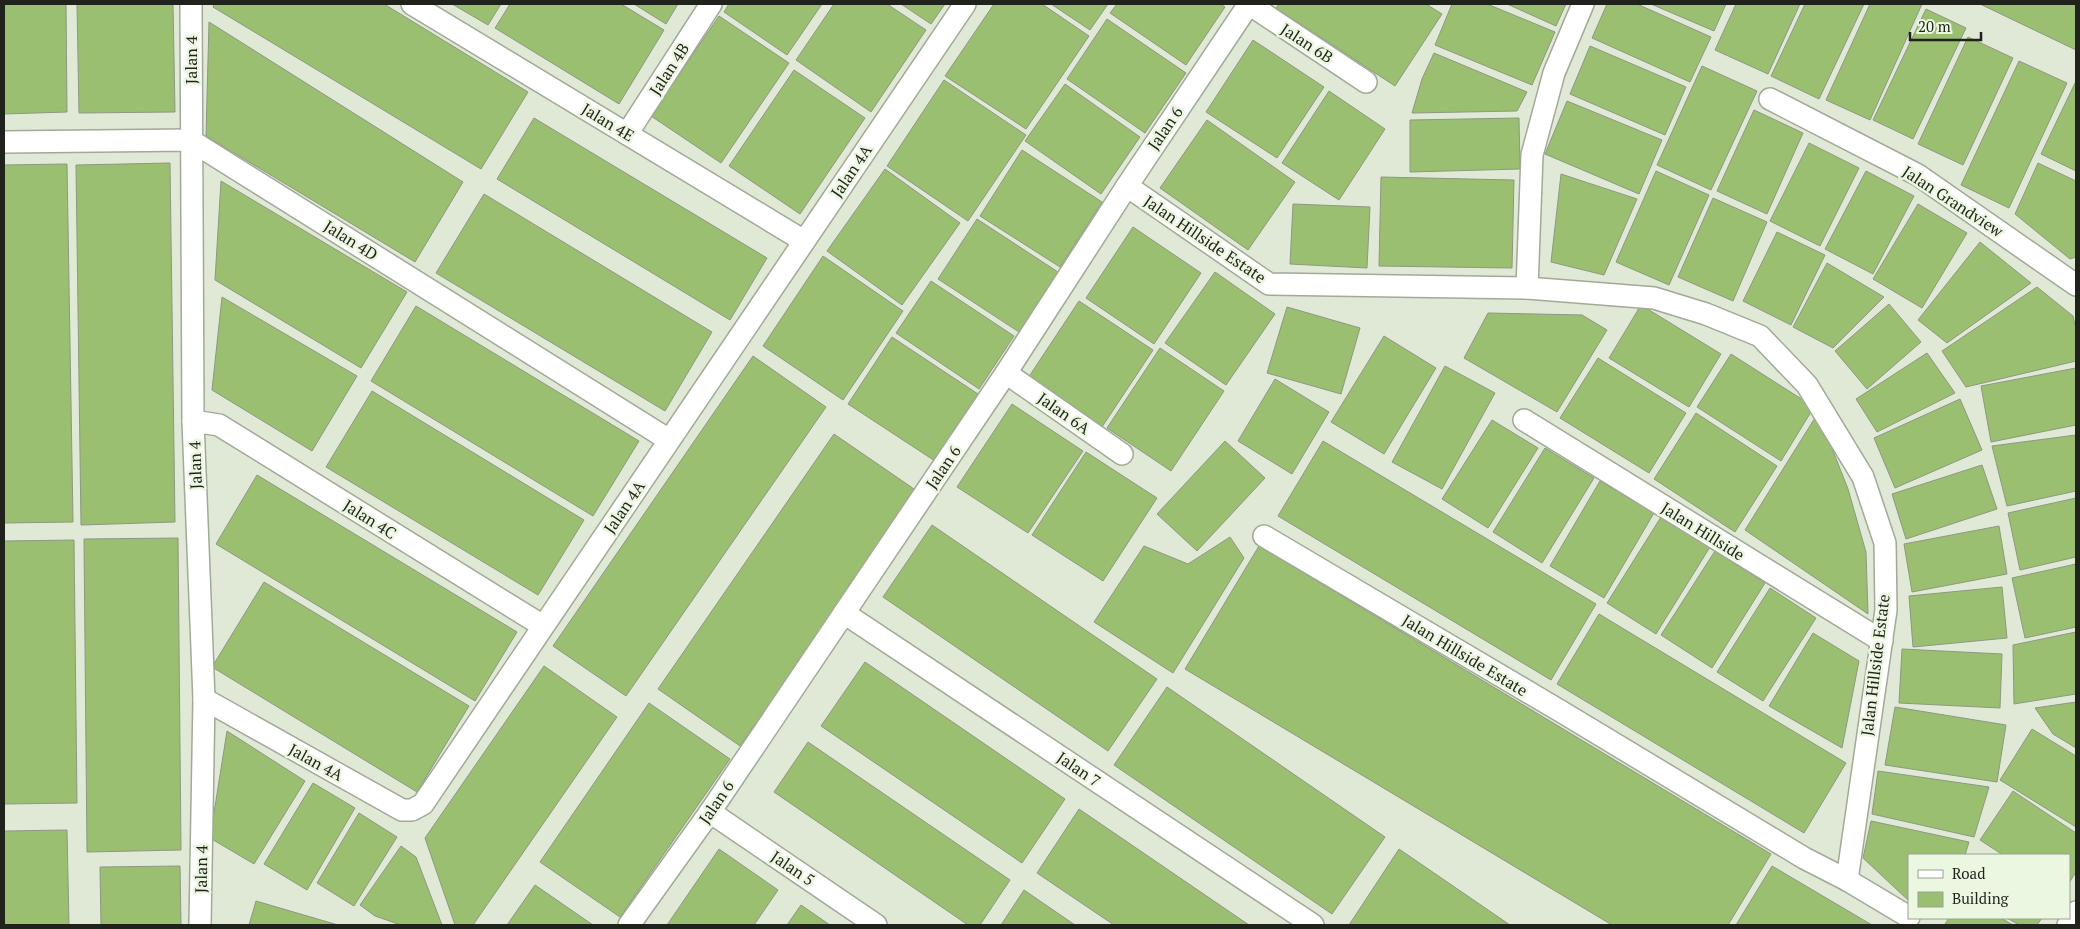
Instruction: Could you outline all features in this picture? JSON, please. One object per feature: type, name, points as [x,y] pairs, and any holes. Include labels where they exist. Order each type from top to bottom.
[{"type":"street","name":"Jalan 4","points":[[191,4],[190,140],[193,421],[204,700],[200,925]]},
{"type":"street","name":"Jalan 4E","points":[[412,4],[804,241]]},
{"type":"street","name":"Jalan 4B","points":[[626,134],[712,4]]},
{"type":"street","name":"Jalan 4A","points":[[204,700],[402,810],[412,810],[423,804],[965,4]]},
{"type":"street","name":"Jalan 6B","points":[[1249,4],[1366,82]]},
{"type":"street","name":"Jalan 6","points":[[629,925],[710,812],[1006,373],[1127,186],[1249,4]]},
{"type":"street","points":[[1527,288],[1532,155],[1554,73],[1583,4]]},
{"type":"street","name":"Jalan Grandview","points":[[1770,99],[1918,175],[2076,285]]},
{"type":"street","points":[[4,142],[190,140]]},
{"type":"street","name":"Jalan 4D","points":[[190,140],[669,440]]},
{"type":"street","name":"Jalan Hillside Estate","points":[[1127,186],[1269,284],[1527,288],[1654,298],[1706,314],[1760,336],[1807,385],[1863,477],[1885,543],[1886,610],[1866,736],[1847,880]]},
{"type":"street","name":"Jalan 6A","points":[[1006,373],[1122,454]]},
{"type":"street","name":"Jalan Hillside","points":[[1524,420],[1882,641]]},
{"type":"street","name":"Jalan 4C","points":[[193,421],[219,425],[543,626]]},
{"type":"street","name":"Jalan Hillside Estate","points":[[1264,536],[1804,858],[1847,880],[1908,916]]},
{"type":"street","name":"Jalan 7","points":[[844,613],[1313,925]]},
{"type":"street","name":"Jalan 5","points":[[710,812],[876,925]]},
{"type":"street","points":[[2068,925],[2076,912]]},
{"type":"building","points":[[4,4],[66,4],[67,112],[4,114]]},
{"type":"building","points":[[77,4],[173,4],[175,112],[79,113]]},
{"type":"building","points":[[214,4],[384,4],[528,92],[481,169],[213,7]]},
{"type":"building","points":[[452,4],[501,4],[488,25]]},
{"type":"building","points":[[510,4],[621,4],[664,30],[619,104],[495,28]]},
{"type":"building","points":[[634,4],[678,4],[666,24]]},
{"type":"building","points":[[729,4],[822,4],[787,55],[724,12]]},
{"type":"building","points":[[834,4],[887,4],[926,30],[871,112],[796,60]]},
{"type":"building","points":[[901,4],[945,4],[931,24]]},
{"type":"building","points":[[994,4],[1042,4],[1089,36],[1026,129],[945,76]]},
{"type":"building","points":[[1051,4],[1108,4],[1090,30]]},
{"type":"building","points":[[1117,4],[1220,4],[1225,7],[1186,65],[1110,13]]},
{"type":"building","points":[[1279,4],[1426,4],[1442,14],[1395,86],[1276,8]]},
{"type":"building","points":[[1452,4],[1487,4],[1555,32],[1532,85],[1435,45]]},
{"type":"building","points":[[1507,4],[1566,4],[1556,26]]},
{"type":"building","points":[[1607,4],[1637,4],[1711,37],[1690,82],[1592,38]]},
{"type":"building","points":[[1651,4],[1726,4],[1714,31]]},
{"type":"building","points":[[1736,4],[1800,4],[1768,74],[1715,50]]},
{"type":"building","points":[[1805,4],[1864,4],[1819,99],[1771,76]]},
{"type":"building","points":[[1870,4],[1922,4],[1870,120],[1826,100]]},
{"type":"building","points":[[1980,4],[2076,4],[2076,50]]},
{"type":"building","points":[[1926,9],[1966,28],[1913,139],[1873,120]]},
{"type":"building","points":[[719,16],[789,63],[721,163],[651,116]]},
{"type":"building","points":[[1107,19],[1186,73],[1145,133],[1067,79]]},
{"type":"building","points":[[209,22],[463,182],[415,262],[206,136]]},
{"type":"building","points":[[1968,37],[2013,58],[1963,165],[1918,144]]},
{"type":"building","points":[[1253,40],[1324,87],[1277,158],[1206,112]]},
{"type":"building","points":[[1590,46],[1686,87],[1665,135],[1570,94]]},
{"type":"building","points":[[1434,53],[1527,92],[1517,111],[1412,113],[1422,79]]},
{"type":"building","points":[[2019,61],[2067,83],[2009,208],[1961,185]]},
{"type":"building","points":[[1702,66],[1757,91],[1711,190],[1657,165]]},
{"type":"building","points":[[794,70],[865,118],[800,214],[729,166]]},
{"type":"building","points":[[944,80],[1026,135],[968,221],[887,166]]},
{"type":"building","points":[[2076,81],[2076,171],[2041,154]]},
{"type":"building","points":[[1065,84],[1140,137],[1101,194],[1025,141]]},
{"type":"building","points":[[1329,91],[1385,129],[1339,200],[1282,163]]},
{"type":"building","points":[[1567,101],[1662,140],[1639,194],[1545,154]]},
{"type":"building","points":[[1754,110],[1803,133],[1767,214],[1717,191]]},
{"type":"building","points":[[534,118],[767,258],[730,320],[497,179]]},
{"type":"building","points":[[1519,118],[1520,169],[1410,172],[1410,120]]},
{"type":"building","points":[[1207,120],[1295,182],[1248,250],[1160,188]]},
{"type":"building","points":[[1809,143],[1859,168],[1820,246],[1770,221]]},
{"type":"building","points":[[1022,150],[1102,202],[1060,267],[980,216]]},
{"type":"building","points":[[170,163],[175,522],[81,525],[76,165]]},
{"type":"building","points":[[2038,163],[2076,181],[2076,257],[2070,259],[2015,214]]},
{"type":"building","points":[[67,164],[73,522],[4,523],[4,165]]},
{"type":"building","points":[[885,169],[960,223],[902,305],[827,251]]},
{"type":"building","points":[[1656,171],[1709,195],[1669,285],[1616,262]]},
{"type":"building","points":[[1866,171],[1914,196],[1873,274],[1825,249]]},
{"type":"building","points":[[1561,174],[1637,199],[1604,275],[1551,262]]},
{"type":"building","points":[[1381,177],[1514,180],[1512,268],[1379,266]]},
{"type":"building","points":[[221,181],[407,292],[361,368],[215,280]]},
{"type":"building","points":[[484,194],[712,332],[665,411],[436,273]]},
{"type":"building","points":[[1713,198],[1767,222],[1733,301],[1678,277]]},
{"type":"building","points":[[1293,204],[1370,207],[1367,268],[1290,264]]},
{"type":"building","points":[[1918,204],[1967,233],[1922,308],[1873,279]]},
{"type":"building","points":[[977,219],[1058,272],[1019,332],[938,279]]},
{"type":"building","points":[[1133,227],[1201,273],[1154,344],[1086,298]]},
{"type":"building","points":[[1777,232],[1825,255],[1791,325],[1743,301]]},
{"type":"building","points":[[1980,242],[2031,283],[1947,343],[1918,320]]},
{"type":"building","points":[[823,256],[903,311],[843,400],[763,346]]},
{"type":"building","points":[[1827,263],[1884,297],[1833,348],[1793,327]]},
{"type":"building","points":[[1215,272],[1275,314],[1226,385],[1165,343]]},
{"type":"building","points":[[931,281],[1014,336],[979,389],[896,333]]},
{"type":"building","points":[[2037,287],[2073,316],[2076,329],[2076,361],[1966,387],[1942,351]]},
{"type":"building","points":[[222,297],[357,376],[312,451],[212,390]]},
{"type":"building","points":[[1079,301],[1153,350],[1102,427],[1028,378]]},
{"type":"building","points":[[1889,304],[1921,342],[1867,389],[1835,351]]},
{"type":"building","points":[[1641,305],[1721,354],[1689,407],[1609,358]]},
{"type":"building","points":[[416,306],[639,441],[593,516],[371,381]]},
{"type":"building","points":[[1287,307],[1360,328],[1341,394],[1267,373]]},
{"type":"building","points":[[1488,313],[1582,315],[1607,330],[1557,412],[1464,358]]},
{"type":"building","points":[[1384,336],[1436,368],[1384,454],[1331,422]]},
{"type":"building","points":[[892,337],[978,394],[935,461],[848,404]]},
{"type":"building","points":[[1160,348],[1224,391],[1171,471],[1107,428]]},
{"type":"building","points":[[1927,353],[1955,393],[1877,432],[1856,399]]},
{"type":"building","points":[[1731,354],[1814,407],[1781,461],[1697,407]]},
{"type":"building","points":[[753,356],[826,407],[626,696],[553,646]]},
{"type":"building","points":[[1598,358],[1686,413],[1649,473],[1560,418]]},
{"type":"building","points":[[1445,366],[1495,393],[1442,489],[1392,462]]},
{"type":"building","points":[[2076,368],[2076,425],[1991,442],[1981,386]]},
{"type":"building","points":[[1275,379],[1329,412],[1292,474],[1238,441]]},
{"type":"building","points":[[372,391],[584,520],[538,595],[326,467]]},
{"type":"building","points":[[1960,399],[1982,450],[1895,488],[1874,438]]},
{"type":"building","points":[[1012,404],[1083,451],[1028,533],[957,487]]},
{"type":"building","points":[[1696,413],[1777,466],[1735,532],[1654,479]]},
{"type":"building","points":[[1818,413],[1848,489],[1866,552],[1868,614],[1745,530]]},
{"type":"building","points":[[1492,420],[1538,448],[1488,528],[1442,499]]},
{"type":"building","points":[[834,434],[917,491],[740,746],[658,689]]},
{"type":"building","points":[[2076,435],[2076,491],[2007,506],[1992,446]]},
{"type":"building","points":[[1225,441],[1265,478],[1197,551],[1157,514]]},
{"type":"building","points":[[1323,441],[1596,604],[1551,680],[1278,516]]},
{"type":"building","points":[[1545,448],[1594,478],[1542,563],[1493,532]]},
{"type":"building","points":[[1086,452],[1157,498],[1103,581],[1032,535]]},
{"type":"building","points":[[1982,465],[1997,509],[1906,539],[1892,494]]},
{"type":"building","points":[[257,475],[517,632],[475,701],[216,544]]},
{"type":"building","points":[[1600,481],[1654,513],[1604,598],[1550,566]]},
{"type":"building","points":[[2076,498],[2076,557],[2020,570],[2008,513]]},
{"type":"building","points":[[1661,517],[1710,547],[1656,634],[1607,603]]},
{"type":"building","points":[[932,525],[1157,679],[1108,751],[883,597]]},
{"type":"building","points":[[1999,526],[2007,574],[1912,592],[1904,544]]},
{"type":"building","points":[[1230,537],[1244,558],[1173,673],[1094,622],[1144,546],[1188,564]]},
{"type":"building","points":[[178,538],[181,850],[87,852],[84,539]]},
{"type":"building","points":[[74,540],[77,803],[4,804],[4,541]]},
{"type":"building","points":[[1259,546],[1771,854],[1728,925],[1612,925],[1185,669]]},
{"type":"building","points":[[1715,551],[1765,583],[1712,668],[1661,635]]},
{"type":"building","points":[[2076,564],[2076,627],[2025,638],[2012,578]]},
{"type":"building","points":[[264,582],[469,706],[417,792],[212,667]]},
{"type":"building","points":[[2002,587],[2007,638],[1913,647],[1909,596]]},
{"type":"building","points":[[1770,588],[1816,618],[1763,701],[1717,672]]},
{"type":"building","points":[[1599,614],[1846,763],[1804,833],[1557,684]]},
{"type":"building","points":[[2076,632],[2076,694],[2014,704],[2013,645]]},
{"type":"building","points":[[1813,633],[1859,661],[1842,748],[1769,706]]},
{"type":"building","points":[[1902,649],[2002,654],[2000,708],[1899,703]]},
{"type":"building","points":[[865,662],[1065,799],[1022,863],[821,726]]},
{"type":"building","points":[[544,666],[617,717],[473,925],[455,925],[425,838]]},
{"type":"building","points":[[1167,687],[1385,837],[1332,914],[1114,765]]},
{"type":"building","points":[[2076,702],[2076,748],[2053,734],[2035,708]]},
{"type":"building","points":[[649,703],[730,759],[620,917],[540,862]]},
{"type":"building","points":[[1895,707],[2006,725],[1997,782],[1885,765]]},
{"type":"building","points":[[2032,729],[2076,756],[2076,827],[2000,780]]},
{"type":"building","points":[[227,731],[305,781],[254,864],[210,838]]},
{"type":"building","points":[[808,742],[1010,880],[980,925],[968,925],[774,792]]},
{"type":"building","points":[[1878,771],[1989,787],[1974,837],[1872,814]]},
{"type":"building","points":[[313,783],[355,808],[307,890],[264,864]]},
{"type":"building","points":[[2013,791],[2076,833],[2076,872],[2070,881],[2070,854],[2001,854],[1980,840]]},
{"type":"building","points":[[1079,809],[1249,925],[1114,925],[1037,873]]},
{"type":"building","points":[[359,813],[397,837],[354,906],[317,883]]},
{"type":"building","points":[[1871,821],[1969,842],[1965,854],[1908,854],[1908,900],[1863,858]]},
{"type":"building","points":[[67,830],[69,925],[4,925],[4,831]]},
{"type":"building","points":[[401,846],[416,857],[442,925],[401,925],[375,916],[360,905]]},
{"type":"building","points":[[719,849],[778,890],[754,925],[667,925]]},
{"type":"building","points":[[1399,849],[1510,925],[1349,925]]},
{"type":"building","points":[[180,866],[181,925],[101,925],[100,867]]},
{"type":"building","points":[[1772,866],[1872,925],[1736,925]]},
{"type":"building","points":[[535,885],[593,925],[507,925]]},
{"type":"building","points":[[1024,890],[1075,925],[1001,925]]},
{"type":"building","points":[[256,901],[338,925],[249,925]]},
{"type":"building","points":[[801,905],[830,925],[787,925]]},
{"type":"building","points":[[1948,919],[2003,919],[2013,925],[1947,925],[1945,924]]},
{"type":"building","points":[[2009,919],[2041,919],[2037,925],[2019,925]]}]
